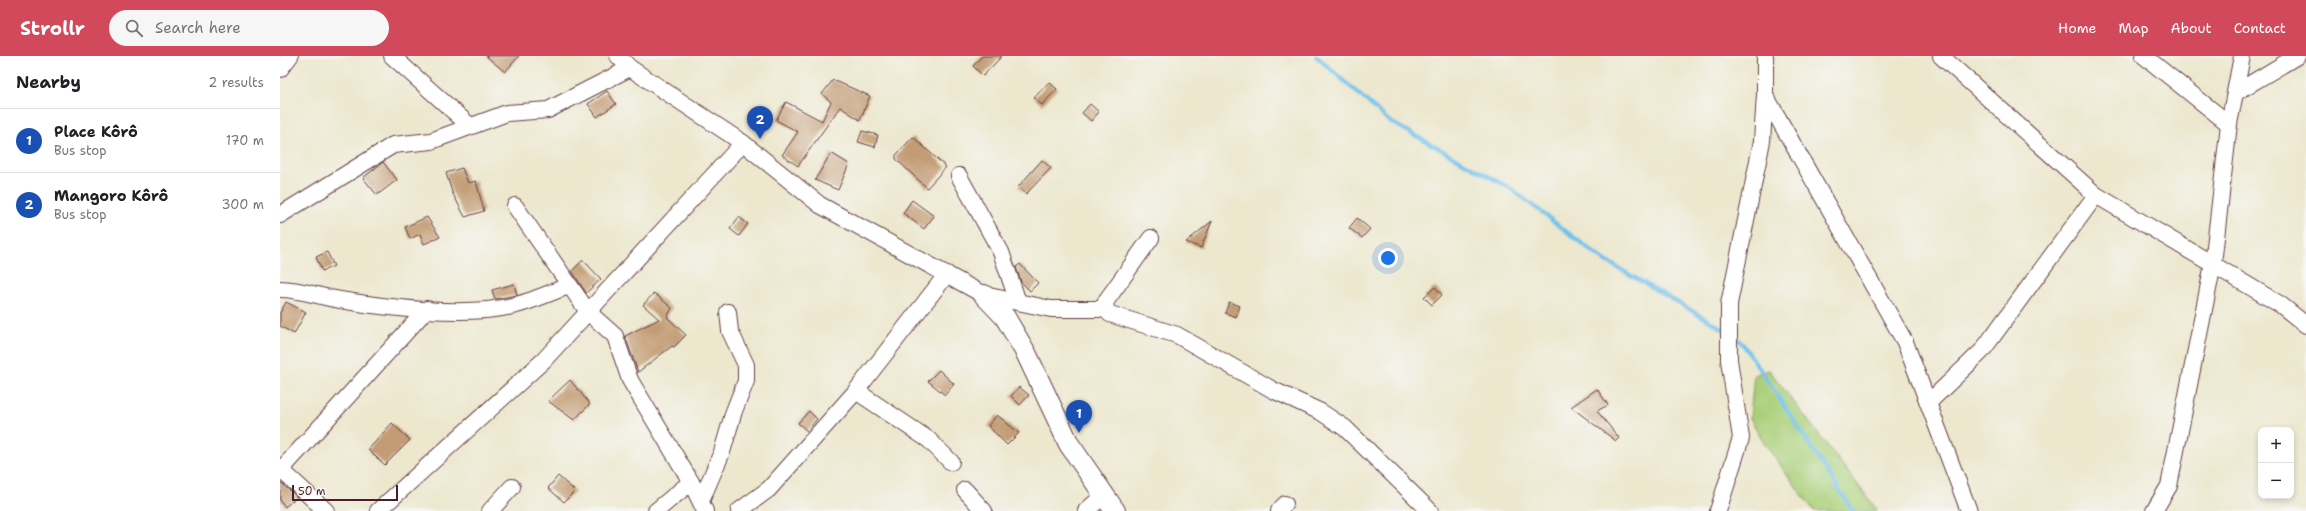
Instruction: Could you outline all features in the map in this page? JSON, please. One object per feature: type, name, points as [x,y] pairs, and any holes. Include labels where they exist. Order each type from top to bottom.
[{"type":"street","points":[[280,69],[290,56]]},
{"type":"street","points":[[392,56],[470,126]]},
{"type":"street","points":[[618,56],[630,68],[743,144],[820,205],[984,295],[1005,317],[1026,353],[1069,444],[1115,511]]},
{"type":"street","points":[[1718,511],[1741,438],[1729,360],[1729,304],[1762,140],[1765,95],[1765,56]]},
{"type":"street","points":[[1941,56],[2096,195],[2281,305],[2306,325]]},
{"type":"street","points":[[2144,56],[2229,124]]},
{"type":"street","points":[[2154,511],[2169,486],[2213,264],[2229,124],[2242,56]]},
{"type":"street","points":[[2235,94],[2297,56]]},
{"type":"street","points":[[280,215],[393,145],[430,141],[507,113],[548,110],[630,68]]},
{"type":"street","points":[[1765,95],[1905,342],[1969,511]]},
{"type":"street","points":[[378,511],[543,361],[743,144]]},
{"type":"street","points":[[958,176],[1001,252],[1018,302]]},
{"type":"street","points":[[1928,403],[1982,351],[2096,195]]},
{"type":"street","points":[[515,206],[588,312],[616,336],[630,380],[691,482],[703,506]]},
{"type":"street","points":[[1105,310],[1106,301],[1151,238]]},
{"type":"street","points":[[739,511],[769,488],[856,391],[947,274]]},
{"type":"street","points":[[280,289],[291,289],[340,300],[427,309],[485,310],[513,306],[569,286]]},
{"type":"street","points":[[984,295],[1064,310],[1105,310],[1110,314],[1177,335],[1273,390],[1321,412],[1345,428],[1430,511]]},
{"type":"street","points":[[326,511],[280,469],[427,309]]},
{"type":"street","points":[[703,506],[722,452],[734,411],[746,381],[746,365],[730,331],[728,312]]},
{"type":"street","points":[[856,391],[929,440],[951,462]]},
{"type":"street","points":[[656,511],[691,482]]},
{"type":"street","points":[[490,511],[512,487]]},
{"type":"street","points":[[965,490],[984,511]]},
{"type":"street","points":[[1086,511],[1104,495]]},
{"type":"green space","points":[[1769,370],[1878,511],[1814,511],[1765,444],[1750,418],[1754,375]]},
{"type":"building","points":[[486,56],[519,56],[505,72]]},
{"type":"building","points":[[982,56],[1002,56],[983,76],[973,66]]},
{"type":"building","points":[[833,80],[870,96],[860,120],[840,107],[798,166],[782,155],[798,132],[776,120],[786,102],[822,121],[831,102],[822,94]]},
{"type":"building","points":[[1049,82],[1057,89],[1042,105],[1034,98]]},
{"type":"building","points":[[607,91],[616,104],[597,117],[588,104]]},
{"type":"building","points":[[1090,104],[1099,112],[1091,121],[1082,113]]},
{"type":"building","points":[[862,131],[878,135],[875,147],[858,142]]},
{"type":"building","points":[[913,137],[946,167],[927,188],[896,159],[896,155]]},
{"type":"building","points":[[831,153],[849,164],[838,190],[815,180]]},
{"type":"building","points":[[1042,160],[1051,168],[1026,194],[1018,187]]},
{"type":"building","points":[[383,162],[397,180],[377,195],[363,178]]},
{"type":"building","points":[[462,168],[468,183],[476,181],[484,211],[465,217],[452,192],[446,173]]},
{"type":"building","points":[[912,200],[934,216],[924,229],[903,213]]},
{"type":"building","points":[[427,217],[440,237],[424,244],[420,234],[410,239],[405,227]]},
{"type":"building","points":[[739,217],[748,224],[739,236],[730,229]]},
{"type":"building","points":[[1357,218],[1370,229],[1362,238],[1349,228]]},
{"type":"building","points":[[1212,221],[1201,248],[1186,242]]},
{"type":"building","points":[[327,252],[334,266],[322,271],[316,257]]},
{"type":"building","points":[[583,260],[601,279],[586,293],[572,271]]},
{"type":"building","points":[[1020,264],[1038,283],[1030,291],[1021,282],[1016,267]]},
{"type":"building","points":[[514,284],[517,295],[495,299],[492,290]]},
{"type":"building","points":[[1435,287],[1442,295],[1432,305],[1424,297]]},
{"type":"building","points":[[654,293],[672,308],[667,317],[686,335],[674,347],[672,346],[638,372],[625,336],[659,319],[643,305]]},
{"type":"building","points":[[286,302],[306,312],[294,334],[280,326],[280,313]]},
{"type":"building","points":[[1229,302],[1240,306],[1236,317],[1225,313]]},
{"type":"building","points":[[939,370],[954,384],[945,395],[928,381]]},
{"type":"building","points":[[570,380],[590,404],[574,420],[548,401]]},
{"type":"building","points":[[1019,387],[1029,395],[1020,405],[1011,396]]},
{"type":"building","points":[[1597,389],[1608,405],[1597,411],[1619,438],[1616,441],[1571,407]]},
{"type":"building","points":[[809,411],[817,419],[807,431],[798,423]]},
{"type":"building","points":[[997,415],[1019,433],[1007,445],[988,426]]},
{"type":"building","points":[[392,423],[410,440],[385,465],[368,450]]},
{"type":"building","points":[[558,476],[575,491],[564,502],[548,488]]},
{"type":"building","points":[[280,482],[297,497],[285,507],[280,500]]},
{"type":"waterway","points":[[1316,56],[1389,121],[1510,188],[1601,258],[1725,330]]},
{"type":"waterway","points":[[1734,337],[1742,343],[1762,372],[1853,511]]},
{"type":"place","name":"Mangoro Kôrô","points":[[760,139]]},
{"type":"place","name":"Place Kôrô","points":[[1079,433]]}]
